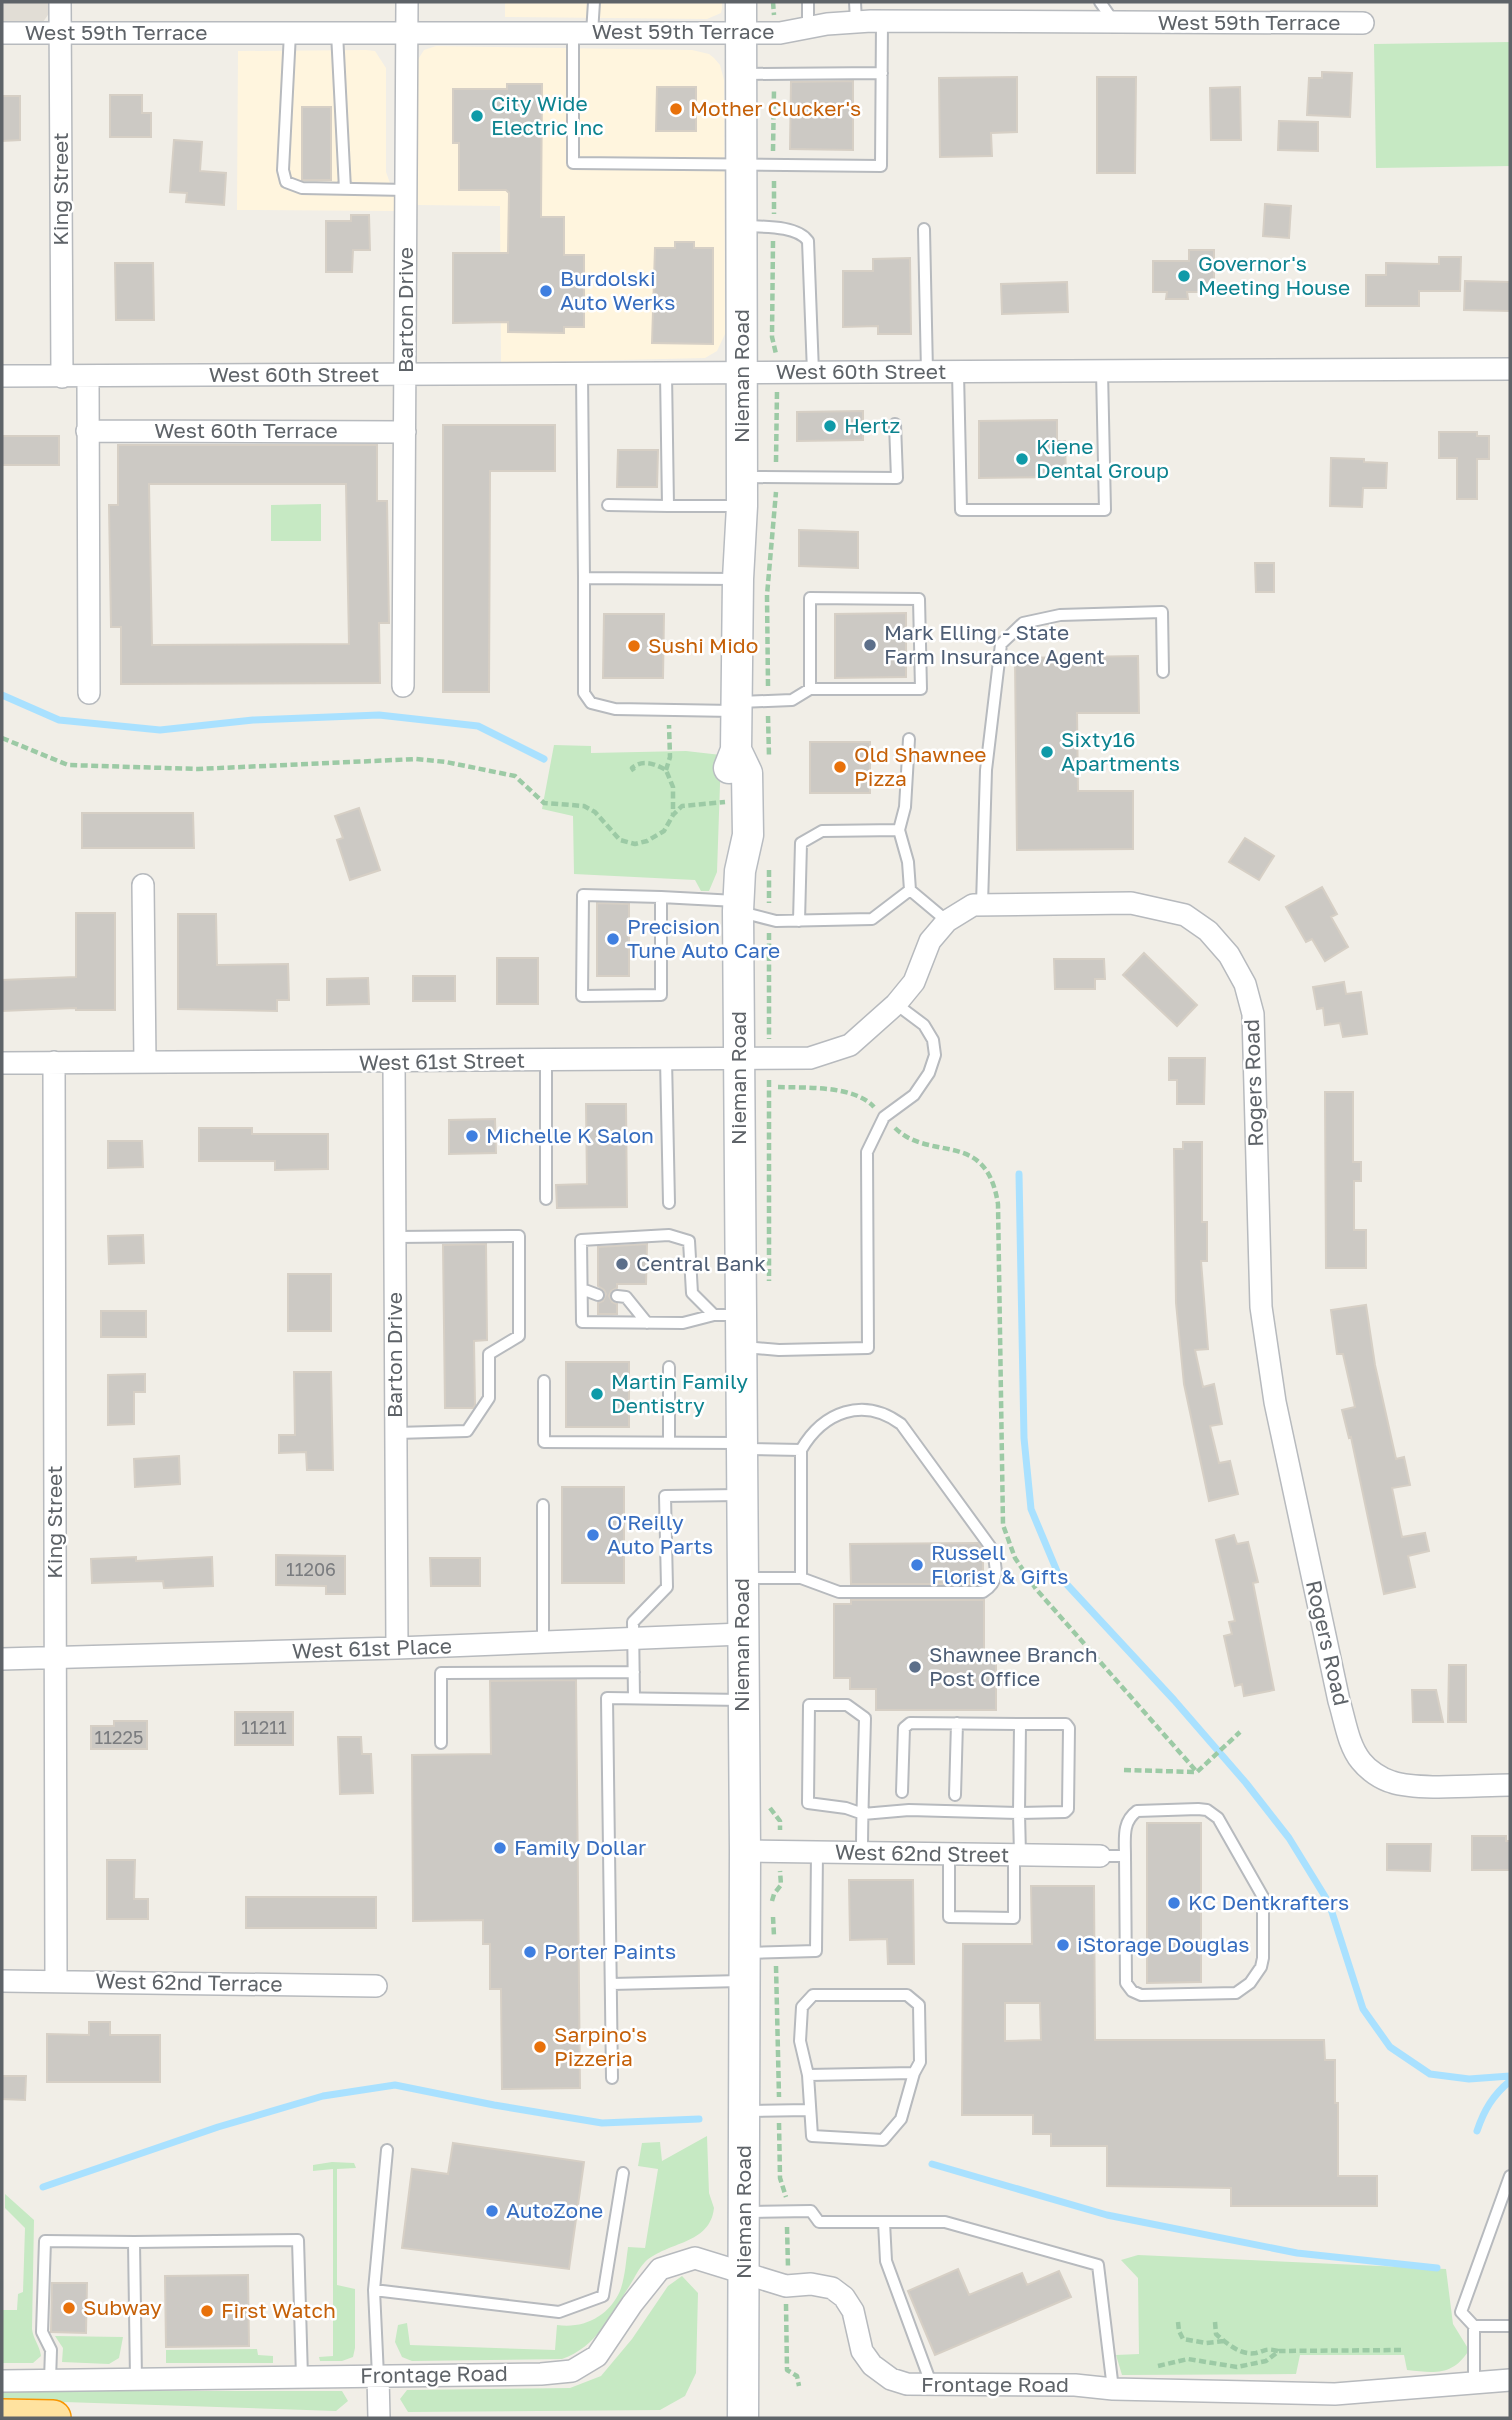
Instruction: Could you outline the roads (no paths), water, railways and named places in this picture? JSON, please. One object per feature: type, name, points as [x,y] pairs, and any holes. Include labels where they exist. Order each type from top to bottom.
[{"type":"highway","points":[[2,2417],[53,2418]]},
{"type":"main road","name":"Nieman Road","points":[[741,2],[742,492],[736,750],[747,773],[748,835],[740,871],[738,906],[739,1058],[728,1315],[742,1347],[743,2418]]},
{"type":"street","name":"King Street","points":[[60,2],[62,377]]},
{"type":"street","name":"Barton Drive","points":[[403,686],[407,2]]},
{"type":"street","name":"West 59th Terrace","points":[[2,33],[780,33],[808,28],[856,12],[882,21],[1363,23]]},
{"type":"street","name":"West 60th Street","points":[[2,376],[1510,369]]},
{"type":"street","points":[[88,377],[89,693]]},
{"type":"street","name":"West 60th Terrace","points":[[88,431],[405,432]]},
{"type":"street","points":[[143,885],[145,1062]]},
{"type":"street","name":"Rogers Road","points":[[739,1058],[810,1058],[850,1045],[896,1004],[914,982],[930,941],[947,921],[973,905],[1131,903],[1185,915],[1208,931],[1229,955],[1245,985],[1253,1014],[1261,1307],[1275,1402],[1339,1701],[1353,1748],[1361,1762],[1375,1774],[1392,1782],[1421,1786],[1510,1786]]},
{"type":"street","name":"West 61st Street","points":[[2,1063],[739,1058]]},
{"type":"street","name":"King Street","points":[[54,1062],[56,1981]]},
{"type":"street","name":"Barton Drive","points":[[394,1062],[397,1648]]},
{"type":"street","name":"West 61st Place","points":[[2,1659],[397,1648],[742,1634]]},
{"type":"street","name":"West 62nd Street","points":[[744,1851],[1100,1856]]},
{"type":"street","name":"West 62nd Terrace","points":[[2,1981],[376,1986]]},
{"type":"street","name":"Frontage Road","points":[[2,2381],[541,2374],[572,2371],[597,2356],[632,2304],[660,2269],[695,2258],[786,2286],[811,2284],[832,2288],[844,2297],[853,2311],[862,2351],[872,2365],[891,2379],[907,2384],[1075,2385],[1114,2389],[1335,2394],[1510,2380]]},
{"type":"street","points":[[378,2376],[379,2418]]},
{"type":"lane","points":[[594,2],[582,33],[573,163],[881,166],[882,21]]},
{"type":"lane","points":[[808,2],[808,28]]},
{"type":"lane","points":[[1100,2],[1114,22]]},
{"type":"lane","points":[[290,33],[284,170],[286,182],[302,188],[407,190]]},
{"type":"lane","points":[[337,33],[345,189]]},
{"type":"lane","points":[[741,74],[882,73]]},
{"type":"lane","points":[[742,226],[798,233],[808,241],[813,372]]},
{"type":"lane","points":[[924,229],[927,372]]},
{"type":"lane","points":[[958,372],[961,510],[1105,510],[1102,371]]},
{"type":"lane","points":[[666,373],[668,506]]},
{"type":"lane","points":[[582,374],[584,693],[591,703],[615,709],[668,710],[737,707],[792,700],[810,689],[921,689],[919,598],[810,598],[810,689]]},
{"type":"lane","points":[[608,505],[668,506],[742,492],[897,478],[895,424]]},
{"type":"lane","points":[[584,578],[738,579]]},
{"type":"lane","points":[[982,904],[986,770],[1001,644],[1023,623],[1060,615],[1162,612],[1163,672]]},
{"type":"lane","points":[[909,738],[905,807],[899,831],[908,862],[909,890],[947,921]]},
{"type":"lane","points":[[799,921],[801,843],[822,831],[899,831]]},
{"type":"lane","points":[[661,897],[661,995],[582,996],[583,895],[661,897],[738,906],[776,920],[799,921],[872,919],[909,890]]},
{"type":"lane","points":[[742,1347],[779,1350],[868,1348],[867,1152],[884,1117],[914,1095],[929,1073],[935,1055],[933,1040],[924,1025],[896,1004]]},
{"type":"lane","points":[[666,1059],[669,1203]]},
{"type":"lane","points":[[546,1060],[547,1199]]},
{"type":"lane","points":[[669,1235],[689,1241],[692,1293],[728,1315],[683,1323],[582,1322],[581,1240],[669,1235]]},
{"type":"lane","points":[[395,1237],[519,1236],[519,1336],[489,1354],[489,1398],[467,1431],[396,1433]]},
{"type":"lane","points":[[582,1289],[597,1296]]},
{"type":"lane","points":[[617,1296],[626,1297],[647,1323]]},
{"type":"lane","points":[[669,1367],[669,1443]]},
{"type":"lane","points":[[544,1381],[544,1442],[669,1443],[801,1450]]},
{"type":"lane","points":[[742,1578],[801,1578],[839,1592],[983,1592],[991,1588],[997,1572],[992,1549],[901,1424],[890,1415],[878,1411],[840,1413],[820,1424],[801,1450],[801,1578]]},
{"type":"lane","points":[[634,1698],[633,1622],[667,1587],[665,1496],[742,1495]]},
{"type":"lane","points":[[543,1506],[543,1642]]},
{"type":"lane","points":[[441,1743],[441,1674],[634,1672]]},
{"type":"lane","points":[[612,2078],[607,1698],[743,1700]]},
{"type":"lane","points":[[862,1852],[863,1814],[865,1718],[847,1705],[809,1705],[808,1803],[846,1808],[863,1814],[909,1810],[1065,1812],[1068,1809],[1069,1728],[1066,1724],[910,1723],[905,1728],[902,1792]]},
{"type":"lane","points":[[955,1794],[957,1723]]},
{"type":"lane","points":[[949,1854],[949,1917],[1014,1918],[1020,1724]]},
{"type":"lane","points":[[1198,1809],[1207,1810],[1218,1818],[1263,1897],[1263,1958],[1261,1968],[1250,1983],[1236,1993],[1141,1995],[1132,1991],[1126,1983],[1125,1856],[1126,1824],[1129,1816],[1137,1811],[1198,1809]]},
{"type":"lane","points":[[611,1984],[744,1967],[816,1951],[817,1852]]},
{"type":"lane","points":[[1100,1856],[1125,1856]]},
{"type":"lane","points":[[813,1995],[906,1995],[919,2005],[920,2062],[914,2073],[901,2119],[883,2140],[811,2136],[808,2074],[800,2041],[802,2007],[813,1995]]},
{"type":"lane","points":[[808,2074],[914,2073]]},
{"type":"lane","points":[[744,2111],[809,2110]]},
{"type":"lane","points":[[378,2376],[374,2290],[387,2150]]},
{"type":"lane","points":[[374,2290],[559,2312],[603,2296],[623,2173]]},
{"type":"lane","points":[[1474,2382],[1474,2326],[1461,2312],[1510,2176]]},
{"type":"lane","points":[[744,2212],[811,2211],[820,2222],[945,2222],[1098,2265],[1114,2389]]},
{"type":"lane","points":[[884,2222],[887,2261],[932,2386]]},
{"type":"lane","points":[[50,2380],[51,2350],[42,2332],[45,2241],[298,2240],[302,2377]]},
{"type":"lane","points":[[134,2242],[136,2379]]},
{"type":"lane","points":[[1474,2326],[1510,2326]]},
{"type":"waterway","points":[[2,695],[59,720],[160,730],[253,720],[379,715],[478,726],[544,759]]},
{"type":"waterway","points":[[1019,1174],[1024,1438],[1031,1509],[1059,1576],[1174,1700],[1246,1783],[1289,1838],[1329,1903],[1363,2009],[1390,2047],[1430,2074],[1469,2079],[1510,2076]]},
{"type":"waterway","points":[[1477,2131],[1490,2103],[1510,2081]]},
{"type":"waterway","points":[[43,2187],[218,2127],[323,2096],[395,2085],[602,2123],[699,2119]]},
{"type":"waterway","points":[[932,2164],[1107,2215],[1297,2253],[1437,2268]]},
{"type":"place","name":"Mother Clucker's","points":[[676,109]]},
{"type":"place","name":"City Wide Electric Inc","points":[[477,116]]},
{"type":"place","name":"Governor's Meeting House","points":[[1184,276]]},
{"type":"place","name":"Burdolski Auto Werks","points":[[546,291]]},
{"type":"place","name":"Hertz","points":[[830,426]]},
{"type":"place","name":"Kiene Dental Group","points":[[1022,459]]},
{"type":"place","name":"Mark Elling - State Farm Insurance Agent","points":[[870,645]]},
{"type":"place","name":"Sushi Mido","points":[[634,646]]},
{"type":"place","name":"Sixty16 Apartments","points":[[1047,752]]},
{"type":"place","name":"Old Shawnee Pizza","points":[[840,767]]},
{"type":"place","name":"Precision Tune Auto Care","points":[[613,939]]},
{"type":"place","name":"Michelle K Salon","points":[[472,1136]]},
{"type":"place","name":"Central Bank","points":[[622,1264]]},
{"type":"place","name":"Martin Family Dentistry","points":[[597,1394]]},
{"type":"place","name":"O'Reilly Auto Parts","points":[[593,1535]]},
{"type":"place","name":"Russell Florist & Gifts","points":[[917,1565]]},
{"type":"place","name":"Shawnee Branch Post Office","points":[[915,1667]]},
{"type":"place","name":"Family Dollar","points":[[500,1848]]},
{"type":"place","name":"KC Dentkrafters","points":[[1174,1903]]},
{"type":"place","name":"iStorage Douglas","points":[[1063,1945]]},
{"type":"place","name":"Porter Paints","points":[[530,1952]]},
{"type":"place","name":"Sarpino's Pizzeria","points":[[540,2047]]},
{"type":"place","name":"AutoZone","points":[[492,2211]]},
{"type":"place","name":"Subway","points":[[69,2308]]},
{"type":"place","name":"First Watch","points":[[207,2311]]}]
